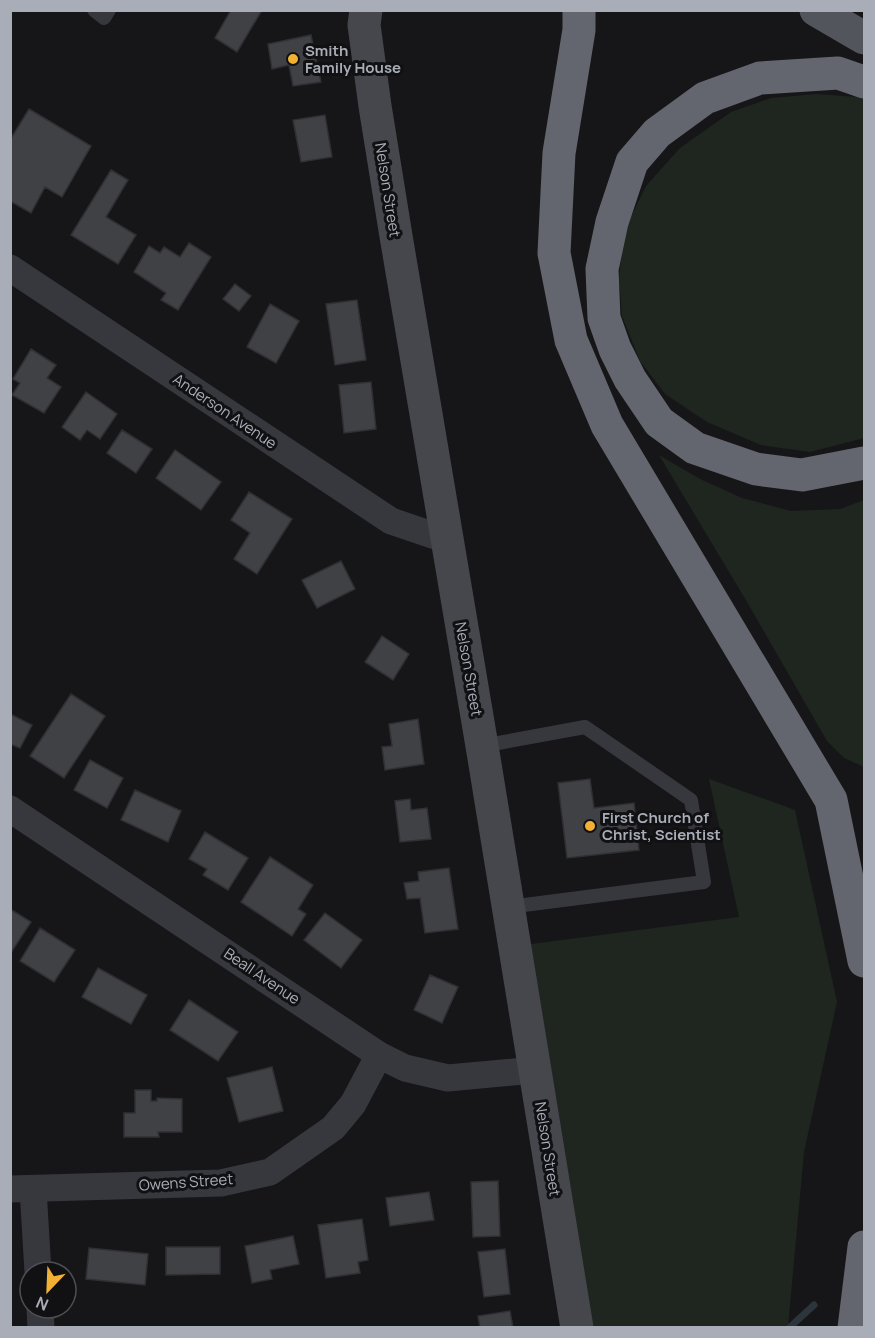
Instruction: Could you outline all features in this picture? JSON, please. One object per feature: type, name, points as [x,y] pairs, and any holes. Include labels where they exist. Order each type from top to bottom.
[{"type":"highway","points":[[579,10],[579,30],[559,153],[554,253],[571,340],[606,425],[831,800],[864,961]]},
{"type":"highway","points":[[864,82],[838,73],[760,78],[705,98],[657,133],[632,162],[612,222],[602,269],[604,318],[615,349],[630,379],[659,422],[695,448],[756,469],[802,474],[864,463]]},
{"type":"highway","points":[[854,1328],[864,1247]]},
{"type":"main road","points":[[816,10],[864,39]]},
{"type":"street","name":"Nelson Street","points":[[366,10],[364,24],[375,106],[578,1328]]},
{"type":"street","name":"Anderson Avenue","points":[[10,268],[391,521],[447,540]]},
{"type":"street","name":"Beall Avenue","points":[[10,809],[379,1055],[405,1068],[448,1078],[536,1070]]},
{"type":"street","name":"Owens Street","points":[[22,1189],[221,1183],[270,1172],[333,1128],[353,1104],[379,1055]]},
{"type":"street","points":[[22,1189],[36,1260]]},
{"type":"lane","points":[[94,10],[104,18],[109,10]]},
{"type":"lane","points":[[482,746],[585,728],[691,800],[704,882],[508,907]]},
{"type":"shaded area","points":[[816,94],[864,99],[864,438],[810,452],[761,445],[707,422],[665,394],[640,361],[622,316],[619,278],[624,231],[646,186],[680,148],[731,112],[771,98]]},
{"type":"shaded area","points":[[659,455],[700,479],[742,498],[791,511],[840,509],[864,500],[864,767],[844,758],[827,741]]},
{"type":"shaded area","points":[[709,779],[795,810],[837,1002],[804,1152],[788,1327],[577,1327],[516,946],[739,917]]},
{"type":"building","points":[[231,10],[262,10],[237,52],[215,38]]},
{"type":"building","name":"Smith Family House","points":[[311,35],[321,82],[293,86],[289,65],[272,69],[268,44]]},
{"type":"building","points":[[29,109],[91,146],[62,197],[45,187],[31,213],[10,201],[10,140]]},
{"type":"building","points":[[325,115],[332,157],[301,162],[293,120]]},
{"type":"building","points":[[111,170],[128,180],[106,217],[136,235],[118,264],[71,235]]},
{"type":"building","points":[[189,243],[211,257],[178,310],[161,300],[166,293],[134,272],[149,246],[160,253],[164,247],[180,257]]},
{"type":"building","points":[[235,284],[251,296],[239,311],[223,299]]},
{"type":"building","points":[[357,300],[366,360],[335,365],[326,304]]},
{"type":"building","points":[[270,304],[299,321],[276,363],[247,347]]},
{"type":"building","points":[[31,349],[56,365],[47,378],[61,387],[44,413],[12,395],[20,383],[13,379]]},
{"type":"building","points":[[371,382],[376,429],[344,433],[339,385]]},
{"type":"building","points":[[86,392],[117,414],[100,439],[87,430],[80,440],[62,427]]},
{"type":"building","points":[[122,430],[152,449],[136,473],[107,453]]},
{"type":"building","points":[[175,450],[221,482],[201,510],[156,478]]},
{"type":"building","points":[[249,492],[292,519],[257,574],[234,559],[250,533],[231,520]]},
{"type":"building","points":[[341,561],[355,589],[317,608],[302,580]]},
{"type":"building","points":[[382,636],[409,654],[393,680],[365,662]]},
{"type":"building","points":[[71,694],[105,716],[64,778],[30,756]]},
{"type":"building","points":[[10,714],[32,725],[20,748],[10,744]]},
{"type":"building","points":[[418,719],[424,764],[385,770],[382,747],[392,746],[389,724]]},
{"type":"building","points":[[90,760],[123,778],[107,808],[74,790]]},
{"type":"building","points":[[590,779],[594,808],[634,803],[639,850],[567,858],[558,783]]},
{"type":"building","points":[[135,790],[181,811],[168,842],[121,820]]},
{"type":"building","points":[[410,799],[411,810],[427,808],[431,839],[400,842],[395,801]]},
{"type":"building","points":[[205,832],[248,858],[228,890],[203,875],[207,869],[189,859]]},
{"type":"building","points":[[270,857],[313,885],[298,909],[306,914],[292,936],[241,902]]},
{"type":"building","points":[[449,868],[458,929],[425,933],[420,898],[407,899],[404,883],[419,881],[418,872]]},
{"type":"building","points":[[10,909],[31,922],[12,951],[10,950]]},
{"type":"building","points":[[325,913],[362,940],[341,968],[304,940]]},
{"type":"building","points":[[40,928],[75,950],[54,982],[20,961]]},
{"type":"building","points":[[98,968],[147,995],[131,1024],[82,997]]},
{"type":"building","points":[[430,975],[458,987],[442,1023],[414,1010]]},
{"type":"building","points":[[189,1000],[238,1032],[218,1061],[170,1030]]},
{"type":"building","points":[[272,1067],[283,1111],[239,1122],[227,1078]]},
{"type":"building","points":[[135,1090],[151,1090],[151,1101],[157,1101],[157,1098],[182,1099],[182,1132],[158,1132],[159,1137],[124,1137],[124,1113],[135,1113]]},
{"type":"building","points":[[498,1181],[500,1236],[473,1237],[471,1182]]},
{"type":"building","points":[[429,1192],[434,1220],[390,1226],[386,1198]]},
{"type":"building","points":[[362,1219],[368,1260],[358,1262],[360,1273],[326,1278],[318,1225]]},
{"type":"building","points":[[293,1236],[299,1264],[270,1270],[272,1279],[252,1283],[245,1246]]},
{"type":"building","points":[[166,1247],[220,1247],[220,1274],[166,1275]]},
{"type":"building","points":[[89,1248],[148,1254],[145,1285],[86,1279]]},
{"type":"building","points":[[505,1249],[510,1294],[484,1297],[478,1252]]},
{"type":"building","points":[[510,1311],[513,1328],[480,1328],[478,1316]]},
{"type":"waterway","points":[[789,1328],[814,1305]]},
{"type":"place","name":"Smith Family House","points":[[293,59]]},
{"type":"place","name":"First Church of Christ, Scientist","points":[[590,826]]}]
